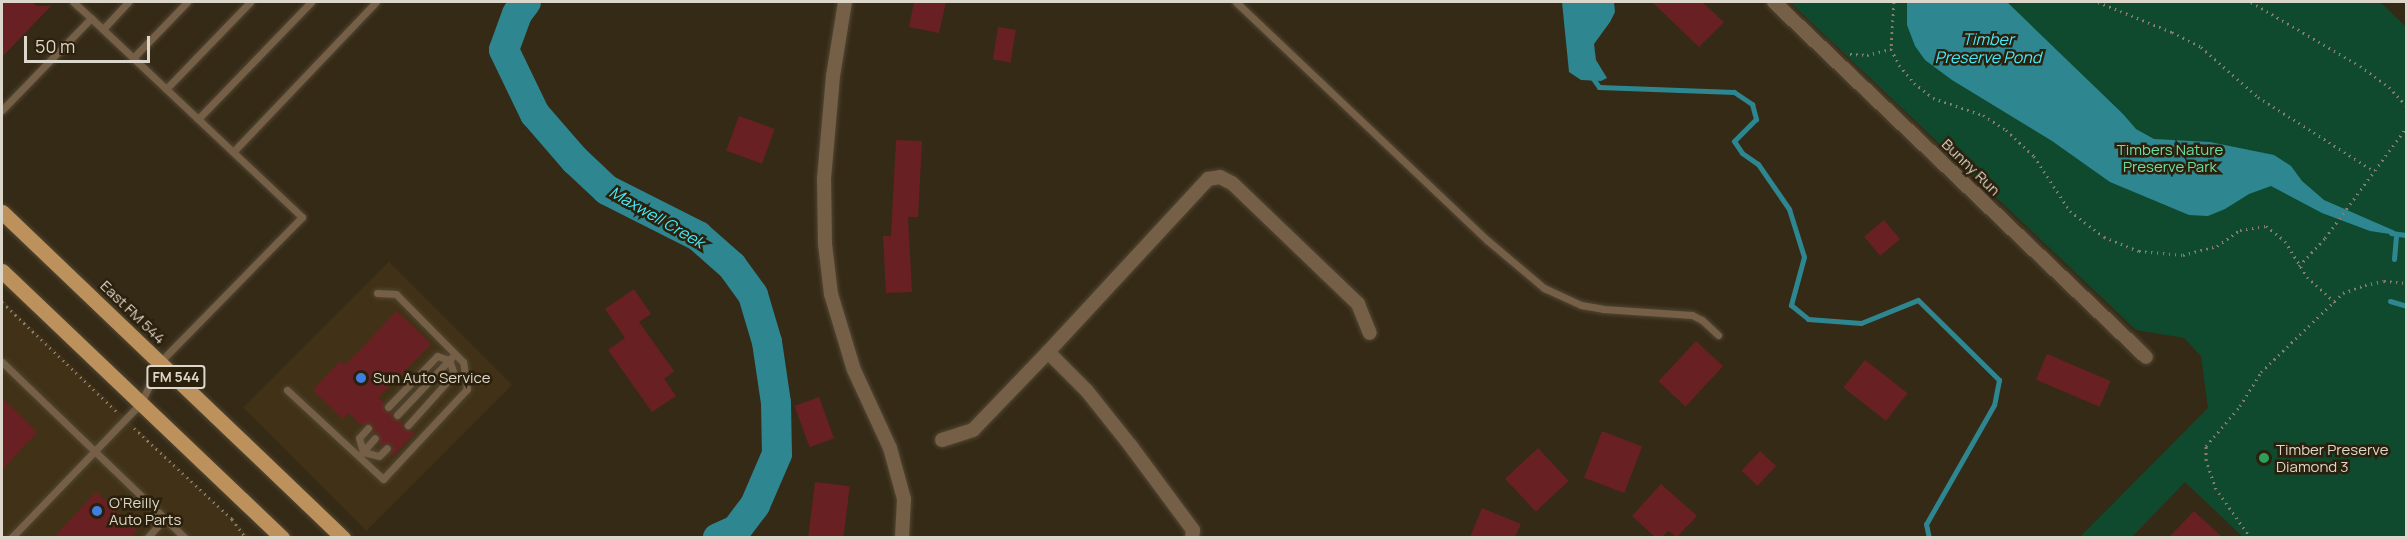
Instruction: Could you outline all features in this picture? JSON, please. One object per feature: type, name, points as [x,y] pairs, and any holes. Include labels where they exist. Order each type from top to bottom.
[{"type":"main road","name":"East FM 544","points":[[2,212],[343,537]]},
{"type":"main road","name":"FM 544","points":[[2,271],[282,537]]},
{"type":"street","points":[[845,2],[833,76],[824,179],[825,244],[831,294],[854,370],[890,448],[904,499],[902,537]]},
{"type":"street","name":"Bunny Run","points":[[1774,2],[2146,357]]},
{"type":"street","points":[[942,440],[972,430],[1048,352],[1208,179],[1220,177],[1232,183],[1358,304],[1371,333]]},
{"type":"street","points":[[1048,352],[1088,391],[1193,530],[1192,537]]},
{"type":"lane","points":[[16,536],[141,404],[160,362],[302,217],[73,2]]},
{"type":"lane","points":[[103,29],[128,2]]},
{"type":"lane","points":[[133,58],[187,2]]},
{"type":"lane","points":[[166,89],[250,2]]},
{"type":"lane","points":[[198,119],[311,2]]},
{"type":"lane","points":[[233,152],[376,2]]},
{"type":"lane","points":[[1236,2],[1487,240],[1544,288],[1592,307],[1692,315],[1702,320],[1718,335]]},
{"type":"lane","points":[[2,110],[91,18]]},
{"type":"lane","points":[[287,390],[361,454],[383,479],[467,388],[463,362],[396,294],[377,293]]},
{"type":"lane","points":[[397,415],[455,354]]},
{"type":"lane","points":[[388,407],[437,356],[449,360]]},
{"type":"lane","points":[[408,425],[454,374],[449,360]]},
{"type":"lane","points":[[2,362],[185,537]]},
{"type":"lane","points":[[361,454],[359,438],[368,428]]},
{"type":"lane","points":[[361,454],[375,438]]},
{"type":"lane","points":[[361,454],[379,456],[387,448]]},
{"type":"lane","points":[[147,537],[165,518]]},
{"type":"path","points":[[1894,2],[1891,49],[1899,65],[1914,83],[1933,98],[1983,115],[2006,130],[2034,156],[2070,211],[2104,237],[2139,251],[2183,255],[2217,246],[2240,231],[2266,226],[2285,241],[2299,266],[2320,290],[2335,302]]},
{"type":"path","points":[[2098,2],[2172,32],[2201,47],[2258,97],[2373,171]]},
{"type":"path","points":[[2251,2],[2360,66],[2389,87],[2406,105]]},
{"type":"path","points":[[2299,266],[2325,238],[2406,128]]},
{"type":"path","points":[[2251,537],[2216,489],[2206,460],[2206,446],[2240,406],[2261,372],[2343,293],[2384,281],[2406,283]]},
{"type":"shaded area","points":[[389,262],[512,385],[366,531],[243,408]]},
{"type":"shaded area","points":[[2,299],[157,447],[251,537],[2,537]]},
{"type":"green space","name":"Timbers Nature Preserve Park","points":[[1790,2],[2380,2],[2406,27],[2406,537],[2243,537],[2185,482],[2132,537],[2080,537],[2208,408],[2201,356],[2184,338],[2136,330]]},
{"type":"water","points":[[1562,2],[1614,2],[1615,12],[1594,44],[1596,60],[1607,78],[1601,81],[1581,80],[1569,72]]},
{"type":"water","name":"Timber Preserve Pond","points":[[1907,2],[2007,2],[2136,129],[2154,139],[2210,142],[2274,155],[2291,166],[2302,181],[2324,200],[2395,231],[2396,235],[2370,231],[2322,213],[2271,186],[2249,194],[2225,209],[2208,216],[2189,215],[2110,182],[2052,141],[1952,80],[1925,60],[1915,46],[1907,25]]},
{"type":"building","points":[[2,2],[32,2],[37,6],[51,6],[2,57]]},
{"type":"building","points":[[914,2],[946,2],[939,33],[909,27]]},
{"type":"building","points":[[1652,2],[1702,2],[1724,22],[1699,47]]},
{"type":"building","points":[[998,27],[1016,30],[1011,62],[993,60]]},
{"type":"building","points":[[739,116],[775,129],[762,164],[726,151]]},
{"type":"building","points":[[896,140],[922,141],[918,217],[908,217],[912,292],[886,293],[883,236],[891,236]]},
{"type":"building","points":[[1884,220],[1900,239],[1880,256],[1864,237]]},
{"type":"building","points":[[634,289],[651,314],[639,322],[674,371],[664,379],[676,396],[652,412],[608,350],[625,338],[605,309]]},
{"type":"building","name":"Sun Auto Service","points":[[397,311],[431,344],[378,398],[384,403],[385,411],[392,411],[393,419],[400,419],[404,429],[415,433],[393,456],[390,453],[393,449],[391,444],[382,445],[379,442],[379,434],[370,434],[374,429],[371,423],[362,426],[349,413],[343,419],[313,390],[340,361],[345,365]]},
{"type":"building","points":[[1696,341],[1723,366],[1686,406],[1658,381]]},
{"type":"building","points":[[2047,354],[2111,381],[2100,407],[2036,380]]},
{"type":"building","points":[[1865,360],[1908,393],[1886,421],[1843,388]]},
{"type":"building","points":[[819,397],[834,438],[810,447],[795,406]]},
{"type":"building","points":[[2,398],[37,432],[2,470]]},
{"type":"building","points":[[1602,431],[1642,446],[1624,493],[1584,478]]},
{"type":"building","points":[[1538,448],[1569,481],[1536,512],[1505,479]]},
{"type":"building","points":[[1760,451],[1776,466],[1758,486],[1742,471]]},
{"type":"building","points":[[815,482],[850,486],[843,538],[808,537]]},
{"type":"building","points":[[1661,484],[1697,516],[1677,537],[1668,531],[1662,537],[1655,537],[1632,516]]},
{"type":"building","name":"O'Reilly Auto Parts","points":[[96,492],[137,530],[130,537],[54,537]]},
{"type":"building","points":[[1482,508],[1521,524],[1515,537],[1470,537]]},
{"type":"building","points":[[2194,511],[2222,537],[2169,537]]},
{"type":"waterway","name":"Maxwell Creek","points":[[526,2],[517,14],[504,50],[535,114],[575,160],[607,190],[698,236],[732,266],[753,295],[767,342],[776,403],[777,454],[755,505],[736,530],[718,538]]},
{"type":"waterway","points":[[1592,77],[1599,87],[1734,92],[1752,104],[1756,119],[1734,141],[1742,153],[1758,164],[1789,209],[1804,257],[1791,305],[1808,319],[1861,323],[1918,300],[1999,380],[1994,405],[1926,524],[1929,538]]},
{"type":"waterway","points":[[2391,233],[2406,235]]},
{"type":"waterway","points":[[2394,259],[2396,235]]},
{"type":"waterway","points":[[2390,301],[2406,306]]},
{"type":"place","name":"Sun Auto Service","points":[[361,378]]},
{"type":"place","name":"Timber Preserve Diamond 3","points":[[2264,458]]},
{"type":"place","name":"O'Reilly Auto Parts","points":[[97,511]]}]
